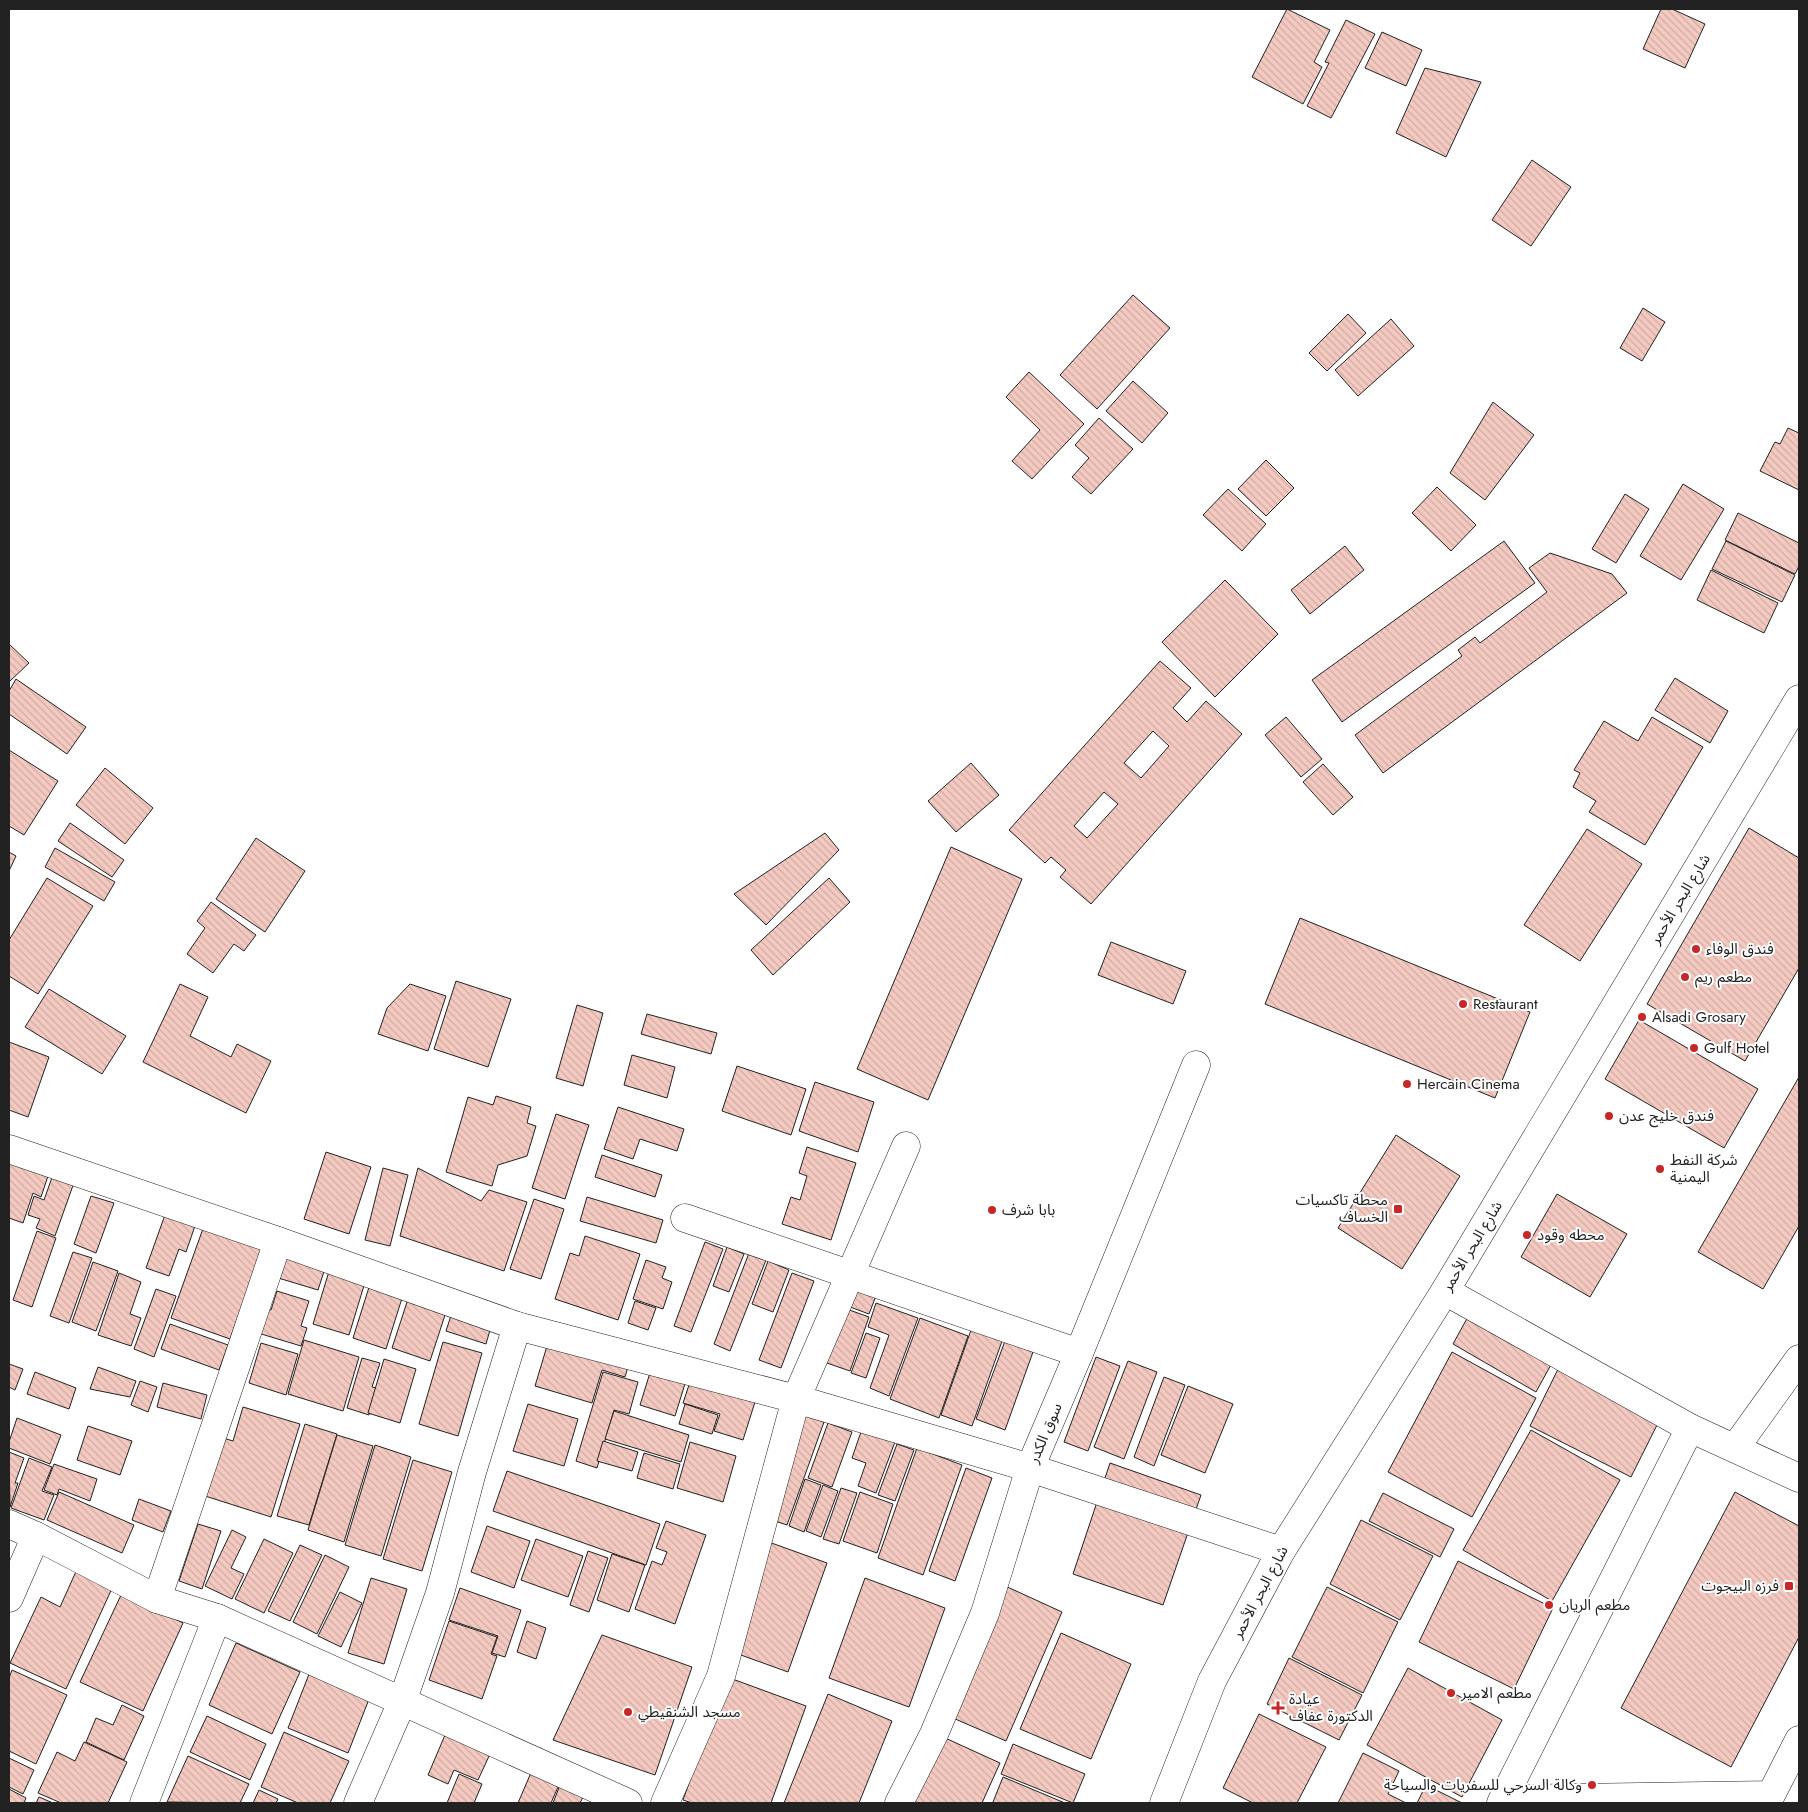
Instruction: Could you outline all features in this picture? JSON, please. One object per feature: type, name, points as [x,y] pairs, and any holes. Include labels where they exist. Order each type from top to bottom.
[{"type":"street","name":"شارع البحر الأحمر","points":[[1164,1803],[1212,1681],[1281,1551],[1445,1291],[1799,699]]},
{"type":"street","name":"سوق الكدر","points":[[899,1803],[934,1734],[985,1613],[1030,1468],[1080,1354],[1196,1065]]},
{"type":"street","points":[[665,1803],[721,1676],[796,1400],[906,1146]]},
{"type":"street","points":[[9,1150],[278,1241],[518,1326],[796,1400],[1030,1468],[1281,1551]]},
{"type":"street","points":[[684,1218],[1080,1354]]},
{"type":"street","points":[[157,1599],[278,1241]]},
{"type":"street","points":[[1445,1291],[1690,1428],[1799,1478]]},
{"type":"street","points":[[358,1803],[402,1702],[440,1593],[472,1472],[518,1326]]},
{"type":"street","points":[[1736,1448],[1799,1359]]},
{"type":"street","points":[[1690,1428],[1502,1801],[1771,1795],[1799,1740]]},
{"type":"street","points":[[9,1524],[36,1536],[157,1599],[217,1618],[628,1803]]},
{"type":"street","points":[[9,1598],[36,1536]]},
{"type":"street","points":[[144,1803],[217,1618]]},
{"type":"building","points":[[1287,9],[1330,30],[1314,62],[1322,67],[1303,104],[1252,77]]},
{"type":"building","points":[[1661,9],[1672,9],[1705,24],[1685,68],[1643,49]]},
{"type":"building","points":[[1346,20],[1375,34],[1331,118],[1307,106],[1329,63],[1325,62]]},
{"type":"building","points":[[1382,32],[1422,50],[1406,86],[1365,68]]},
{"type":"building","points":[[1425,68],[1481,82],[1446,157],[1396,133]]},
{"type":"building","points":[[1532,160],[1571,187],[1531,246],[1492,220]]},
{"type":"building","points":[[1133,295],[1170,328],[1097,409],[1060,375]]},
{"type":"building","points":[[1643,308],[1665,322],[1642,361],[1620,348]]},
{"type":"building","points":[[1348,314],[1366,333],[1327,371],[1309,353]]},
{"type":"building","points":[[1391,319],[1414,346],[1358,396],[1335,370]]},
{"type":"building","points":[[1029,372],[1084,424],[1032,479],[1012,461],[1040,430],[1006,397]]},
{"type":"building","points":[[1133,381],[1168,413],[1142,443],[1106,411]]},
{"type":"building","points":[[1493,402],[1534,435],[1485,500],[1450,473]]},
{"type":"building","points":[[1099,418],[1133,449],[1091,494],[1072,477],[1089,458],[1075,445]]},
{"type":"building","points":[[1788,428],[1799,433],[1799,490],[1760,471],[1775,442],[1780,444]]},
{"type":"building","points":[[1266,460],[1294,488],[1266,516],[1238,489]]},
{"type":"building","points":[[1683,484],[1724,509],[1681,580],[1640,556]]},
{"type":"building","points":[[1437,487],[1476,525],[1451,551],[1412,513]]},
{"type":"building","points":[[1228,489],[1266,524],[1242,551],[1203,515]]},
{"type":"building","points":[[1625,494],[1649,509],[1616,563],[1592,549]]},
{"type":"building","points":[[1738,513],[1799,543],[1799,566],[1795,574],[1725,540]]},
{"type":"building","points":[[1504,541],[1535,583],[1342,722],[1312,680]]},
{"type":"building","points":[[1726,541],[1795,575],[1782,602],[1712,569]]},
{"type":"building","points":[[1345,546],[1364,570],[1310,614],[1291,590]]},
{"type":"building","points":[[1550,553],[1612,574],[1627,593],[1383,773],[1355,735],[1462,656],[1458,650],[1475,637],[1480,643],[1547,592],[1529,568]]},
{"type":"building","points":[[1711,570],[1778,603],[1764,633],[1697,600]]},
{"type":"building","points":[[1225,580],[1278,634],[1215,697],[1162,642]]},
{"type":"building","points":[[9,644],[29,663],[9,682]]},
{"type":"building","points":[[1160,661],[1191,688],[1173,708],[1187,722],[1206,701],[1242,734],[1091,904],[1060,877],[1066,870],[1051,857],[1045,863],[1009,830]],"holes":[[[1153,731],[1169,746],[1141,778],[1124,763]],[[1104,792],[1118,804],[1087,838],[1074,826]]]},
{"type":"building","points":[[1675,678],[1728,711],[1710,743],[1655,710]]},
{"type":"building","points":[[16,679],[86,727],[67,754],[9,714],[9,691]]},
{"type":"building","points":[[1286,717],[1322,759],[1301,777],[1265,735]]},
{"type":"building","points":[[1652,717],[1703,747],[1645,845],[1589,812],[1596,801],[1573,787],[1580,773],[1574,770],[1604,721],[1638,741]]},
{"type":"building","points":[[9,750],[58,781],[24,835],[9,826]]},
{"type":"building","points":[[971,763],[999,795],[956,832],[928,801]]},
{"type":"building","points":[[1323,764],[1353,797],[1333,815],[1303,782]]},
{"type":"building","points":[[105,768],[153,808],[125,844],[76,805]]},
{"type":"building","points":[[70,823],[124,860],[112,877],[58,841]]},
{"type":"building","points":[[1749,828],[1799,858],[1799,968],[1745,1061],[1647,1004]]},
{"type":"building","points":[[1587,829],[1642,864],[1580,961],[1524,925]]},
{"type":"building","points":[[825,833],[839,850],[766,925],[734,894]]},
{"type":"building","points":[[256,838],[305,871],[265,932],[216,899]]},
{"type":"building","points":[[951,847],[1022,879],[928,1100],[857,1069]]},
{"type":"building","points":[[55,848],[115,882],[104,901],[45,867]]},
{"type":"building","points":[[9,852],[16,856],[9,871]]},
{"type":"building","points":[[47,878],[93,906],[38,994],[9,976],[9,940]]},
{"type":"building","points":[[829,878],[850,902],[773,975],[751,950]]},
{"type":"building","points":[[211,902],[256,935],[244,951],[234,944],[213,973],[187,954],[205,928],[197,921]]},
{"type":"building","points":[[1300,918],[1530,1012],[1495,1098],[1265,1004]]},
{"type":"building","points":[[1111,942],[1186,971],[1173,1004],[1098,975]]},
{"type":"building","points":[[456,981],[511,999],[488,1067],[434,1049]]},
{"type":"building","points":[[180,984],[208,997],[190,1036],[231,1057],[237,1044],[271,1061],[246,1113],[143,1062]]},
{"type":"building","points":[[410,984],[446,996],[428,1051],[378,1034],[387,1008]]},
{"type":"building","points":[[49,989],[126,1036],[102,1074],[25,1027]]},
{"type":"building","points":[[577,1005],[603,1013],[583,1086],[556,1078]]},
{"type":"building","points":[[647,1014],[717,1033],[711,1054],[641,1034]]},
{"type":"building","points":[[1639,1020],[1758,1089],[1724,1148],[1605,1079]]},
{"type":"building","points":[[9,1042],[49,1057],[28,1117],[9,1110]]},
{"type":"building","points":[[632,1055],[675,1067],[667,1098],[624,1085]]},
{"type":"building","points":[[737,1066],[806,1089],[791,1135],[722,1111]]},
{"type":"building","points":[[1799,1077],[1799,1226],[1763,1289],[1698,1252]]},
{"type":"building","points":[[815,1082],[874,1102],[858,1152],[799,1131]]},
{"type":"building","points":[[496,1096],[531,1107],[527,1123],[536,1126],[527,1156],[498,1165],[492,1186],[446,1172],[468,1097],[493,1105]]},
{"type":"building","points":[[618,1107],[684,1129],[677,1151],[640,1139],[633,1159],[604,1149]]},
{"type":"building","points":[[556,1114],[589,1125],[565,1199],[532,1188]]},
{"type":"building","points":[[1396,1135],[1460,1176],[1402,1269],[1338,1228]]},
{"type":"building","points":[[807,1147],[856,1163],[831,1240],[782,1224],[791,1197],[800,1200],[807,1176],[799,1173]]},
{"type":"building","points":[[326,1152],[371,1167],[349,1234],[304,1219]]},
{"type":"building","points":[[602,1155],[662,1175],[655,1197],[595,1177]]},
{"type":"building","points":[[9,1159],[49,1173],[41,1197],[33,1193],[23,1223],[9,1218]]},
{"type":"building","points":[[383,1168],[408,1175],[390,1246],[365,1240]]},
{"type":"building","points":[[418,1168],[481,1201],[489,1190],[527,1202],[504,1271],[400,1236]]},
{"type":"building","points":[[55,1169],[76,1177],[55,1236],[36,1228],[40,1219],[28,1215],[34,1196],[44,1200]]},
{"type":"building","points":[[1557,1194],[1627,1234],[1590,1297],[1521,1257]]},
{"type":"building","points":[[91,1196],[114,1203],[96,1253],[74,1244]]},
{"type":"building","points":[[587,1197],[663,1220],[656,1243],[580,1221]]},
{"type":"building","points":[[534,1199],[564,1209],[541,1279],[510,1269]]},
{"type":"building","points":[[166,1212],[196,1223],[186,1252],[179,1249],[169,1276],[146,1268]]},
{"type":"building","points":[[205,1223],[264,1245],[230,1339],[171,1318]]},
{"type":"building","points":[[37,1231],[56,1238],[32,1307],[13,1300]]},
{"type":"building","points":[[585,1236],[640,1254],[618,1320],[555,1299],[570,1253],[579,1256]]},
{"type":"building","points":[[705,1242],[723,1249],[691,1332],[674,1326]]},
{"type":"building","points":[[285,1245],[328,1259],[318,1290],[275,1277]]},
{"type":"building","points":[[727,1247],[744,1254],[729,1292],[713,1286]]},
{"type":"building","points":[[73,1252],[92,1258],[69,1323],[50,1316]]},
{"type":"building","points":[[749,1253],[766,1260],[730,1351],[714,1344]]},
{"type":"building","points":[[646,1260],[666,1267],[662,1278],[672,1282],[663,1309],[633,1299]]},
{"type":"building","points":[[768,1261],[789,1270],[773,1312],[752,1304]]},
{"type":"building","points":[[93,1262],[118,1271],[96,1331],[72,1322]]},
{"type":"building","points":[[330,1268],[366,1279],[349,1335],[313,1324]]},
{"type":"building","points":[[119,1273],[141,1282],[130,1314],[141,1318],[131,1346],[98,1335]]},
{"type":"building","points":[[792,1273],[814,1281],[781,1368],[759,1360]]},
{"type":"building","points":[[851,1278],[879,1288],[869,1314],[842,1304]]},
{"type":"building","points":[[370,1284],[403,1295],[386,1349],[353,1338]]},
{"type":"building","points":[[156,1289],[176,1296],[154,1357],[134,1349]]},
{"type":"building","points":[[277,1291],[309,1301],[301,1326],[307,1328],[301,1346],[258,1333],[266,1309],[271,1310]]},
{"type":"building","points":[[409,1296],[447,1309],[430,1361],[392,1348]]},
{"type":"building","points":[[635,1301],[656,1308],[648,1330],[628,1323]]},
{"type":"building","points":[[455,1303],[494,1316],[486,1344],[446,1331]]},
{"type":"building","points":[[876,1303],[918,1318],[889,1396],[870,1388],[889,1335],[868,1327]]},
{"type":"building","points":[[841,1307],[869,1317],[850,1371],[821,1361]]},
{"type":"building","points":[[1470,1313],[1553,1361],[1536,1392],[1453,1344]]},
{"type":"building","points":[[920,1318],[968,1336],[939,1418],[890,1399]]},
{"type":"building","points":[[170,1324],[228,1345],[219,1370],[161,1349]]},
{"type":"building","points":[[971,1330],[1002,1341],[972,1426],[941,1415]]},
{"type":"building","points":[[866,1333],[880,1338],[866,1378],[851,1373]]},
{"type":"building","points":[[550,1336],[630,1360],[625,1377],[602,1370],[592,1403],[535,1386]]},
{"type":"building","points":[[304,1340],[359,1357],[343,1411],[288,1394]]},
{"type":"building","points":[[1005,1341],[1033,1352],[1005,1430],[976,1419]]},
{"type":"building","points":[[443,1342],[482,1353],[458,1436],[419,1424]]},
{"type":"building","points":[[261,1343],[298,1354],[286,1395],[249,1383]]},
{"type":"building","points":[[1452,1352],[1536,1398],[1472,1517],[1388,1472]]},
{"type":"building","points":[[1096,1357],[1120,1366],[1088,1451],[1064,1442]]},
{"type":"building","points":[[362,1358],[380,1363],[372,1387],[377,1388],[369,1415],[347,1408]]},
{"type":"building","points":[[384,1359],[416,1369],[400,1423],[368,1413]]},
{"type":"building","points":[[1128,1361],[1157,1372],[1124,1459],[1094,1447]]},
{"type":"building","points":[[653,1363],[688,1374],[675,1416],[640,1405]]},
{"type":"building","points":[[1561,1363],[1657,1425],[1631,1477],[1530,1426]]},
{"type":"building","points":[[9,1364],[23,1369],[15,1390],[9,1387]]},
{"type":"building","points":[[98,1367],[136,1381],[130,1397],[90,1389]]},
{"type":"building","points":[[35,1372],[76,1388],[69,1409],[27,1394]]},
{"type":"building","points":[[603,1372],[638,1382],[629,1414],[614,1410],[597,1468],[576,1461]]},
{"type":"building","points":[[1164,1377],[1185,1385],[1154,1466],[1134,1457]]},
{"type":"building","points":[[140,1381],[157,1387],[148,1412],[131,1405]]},
{"type":"building","points":[[690,1382],[755,1402],[743,1440],[714,1431],[720,1414],[683,1403]]},
{"type":"building","points":[[163,1383],[207,1395],[201,1419],[157,1407]]},
{"type":"building","points":[[1188,1386],[1233,1404],[1205,1473],[1161,1455]]},
{"type":"building","points":[[528,1404],[578,1419],[564,1466],[513,1451]]},
{"type":"building","points":[[685,1404],[718,1415],[712,1434],[679,1424]]},
{"type":"building","points":[[243,1407],[300,1424],[271,1517],[202,1495],[220,1437],[233,1441]]},
{"type":"building","points":[[614,1411],[689,1435],[681,1462],[605,1439]]},
{"type":"building","points":[[803,1415],[824,1422],[787,1525],[766,1518]]},
{"type":"building","points":[[17,1418],[61,1435],[50,1464],[9,1448],[9,1442]]},
{"type":"building","points":[[828,1423],[852,1432],[832,1487],[808,1478]]},
{"type":"building","points":[[305,1424],[337,1434],[309,1525],[277,1516]]},
{"type":"building","points":[[88,1426],[132,1441],[120,1475],[77,1460]]},
{"type":"building","points":[[863,1426],[896,1439],[876,1493],[858,1486],[866,1463],[852,1458]]},
{"type":"building","points":[[1531,1430],[1620,1480],[1552,1601],[1463,1550]]},
{"type":"building","points":[[337,1435],[373,1446],[344,1542],[308,1530]]},
{"type":"building","points":[[603,1441],[638,1452],[632,1471],[597,1461]]},
{"type":"building","points":[[690,1442],[736,1456],[723,1502],[677,1488]]},
{"type":"building","points":[[897,1444],[914,1450],[895,1501],[878,1495]]},
{"type":"building","points":[[375,1445],[411,1457],[381,1556],[345,1545]]},
{"type":"building","points":[[917,1448],[962,1465],[923,1575],[878,1558]]},
{"type":"building","points":[[9,1452],[24,1458],[15,1483],[18,1483],[10,1507]]},
{"type":"building","points":[[644,1453],[680,1464],[673,1489],[637,1478]]},
{"type":"building","points":[[29,1458],[52,1467],[42,1491],[54,1495],[44,1520],[11,1508]]},
{"type":"building","points":[[413,1460],[452,1472],[422,1571],[383,1559]]},
{"type":"building","points":[[1110,1463],[1201,1495],[1163,1605],[1073,1574]]},
{"type":"building","points":[[54,1464],[97,1479],[90,1501],[59,1489],[57,1495],[44,1490]]},
{"type":"building","points":[[966,1468],[992,1478],[955,1581],[929,1571]]},
{"type":"building","points":[[507,1471],[660,1524],[646,1565],[493,1511]]},
{"type":"building","points":[[805,1479],[821,1485],[804,1532],[789,1526]]},
{"type":"building","points":[[823,1485],[838,1491],[821,1537],[806,1531]]},
{"type":"building","points":[[841,1488],[857,1493],[839,1544],[823,1539]]},
{"type":"building","points":[[59,1492],[134,1525],[122,1553],[47,1520]]},
{"type":"building","points":[[860,1492],[893,1504],[877,1553],[843,1541]]},
{"type":"building","points":[[1735,1492],[1799,1526],[1799,1637],[1731,1767],[1621,1708]]},
{"type":"building","points":[[1383,1493],[1454,1529],[1440,1557],[1369,1521]]},
{"type":"building","points":[[139,1499],[171,1511],[163,1532],[132,1520]]},
{"type":"building","points":[[1361,1520],[1433,1556],[1400,1620],[1330,1584]]},
{"type":"building","points":[[666,1521],[706,1535],[675,1624],[635,1609],[652,1561],[662,1565],[667,1552],[656,1548]]},
{"type":"building","points":[[198,1524],[221,1531],[202,1589],[179,1581]]},
{"type":"building","points":[[487,1526],[530,1541],[514,1588],[471,1572]]},
{"type":"building","points":[[232,1530],[246,1537],[231,1568],[244,1574],[232,1599],[205,1586]]},
{"type":"building","points":[[264,1539],[293,1553],[264,1613],[235,1599]]},
{"type":"building","points":[[536,1539],[583,1556],[568,1597],[521,1580]]},
{"type":"building","points":[[766,1541],[827,1563],[788,1672],[727,1650]]},
{"type":"building","points":[[300,1545],[322,1555],[290,1621],[268,1611]]},
{"type":"building","points":[[588,1551],[608,1558],[589,1612],[570,1605]]},
{"type":"building","points":[[612,1554],[645,1565],[629,1612],[597,1600]]},
{"type":"building","points":[[325,1555],[349,1567],[317,1634],[293,1622]]},
{"type":"building","points":[[1458,1561],[1553,1608],[1514,1689],[1419,1642]]},
{"type":"building","points":[[78,1567],[114,1584],[66,1689],[10,1663],[41,1597],[60,1607]]},
{"type":"building","points":[[371,1578],[407,1589],[384,1664],[348,1653]]},
{"type":"building","points":[[865,1578],[945,1608],[909,1707],[829,1678]]},
{"type":"building","points":[[1003,1585],[1062,1612],[1006,1741],[946,1715]]},
{"type":"building","points":[[1327,1587],[1398,1622],[1363,1693],[1292,1657]]},
{"type":"building","points":[[460,1588],[521,1610],[505,1657],[492,1653],[498,1636],[449,1620]]},
{"type":"building","points":[[340,1592],[362,1603],[341,1647],[318,1636]]},
{"type":"building","points":[[122,1593],[183,1623],[143,1711],[80,1682]]},
{"type":"building","points":[[449,1621],[497,1637],[491,1654],[497,1656],[482,1699],[429,1680]]},
{"type":"building","points":[[527,1621],[546,1628],[536,1659],[517,1652]]},
{"type":"building","points":[[1061,1633],[1131,1664],[1091,1759],[1020,1729]]},
{"type":"building","points":[[602,1635],[692,1667],[655,1775],[553,1740]]},
{"type":"building","points":[[236,1643],[300,1672],[272,1734],[209,1705]]},
{"type":"building","points":[[1289,1658],[1362,1695],[1339,1740],[1267,1704]]},
{"type":"building","points":[[1408,1668],[1502,1720],[1462,1797],[1367,1745]]},
{"type":"building","points":[[311,1669],[371,1694],[348,1753],[288,1728]]},
{"type":"building","points":[[12,1670],[67,1695],[36,1764],[9,1751],[9,1678]]},
{"type":"building","points":[[727,1677],[806,1706],[771,1803],[692,1803],[683,1800]]},
{"type":"building","points":[[828,1694],[892,1721],[859,1803],[784,1803]]},
{"type":"building","points":[[122,1705],[144,1716],[124,1760],[86,1742],[96,1718],[113,1725]]},
{"type":"building","points":[[1259,1714],[1326,1747],[1297,1803],[1253,1803],[1223,1788]]},
{"type":"building","points":[[207,1716],[266,1744],[250,1780],[190,1752]]},
{"type":"building","points":[[284,1732],[349,1761],[330,1803],[298,1803],[261,1787]]},
{"type":"building","points":[[445,1735],[490,1754],[478,1780],[454,1770],[448,1784],[428,1775]]},
{"type":"building","points":[[943,1737],[1000,1763],[982,1803],[914,1803]]},
{"type":"building","points":[[84,1742],[127,1762],[108,1803],[61,1803],[38,1793],[57,1752],[75,1761]]},
{"type":"building","points":[[1013,1744],[1085,1774],[1073,1803],[1001,1774]]},
{"type":"building","points":[[1363,1753],[1399,1771],[1388,1794],[1406,1803],[1338,1803]]},
{"type":"building","points":[[188,1756],[249,1784],[240,1803],[167,1802]]},
{"type":"building","points":[[9,1758],[34,1770],[23,1794],[9,1787]]},
{"type":"building","points":[[533,1768],[561,1780],[551,1803],[518,1803]]},
{"type":"building","points":[[459,1774],[482,1784],[474,1803],[447,1803]]},
{"type":"building","points":[[1003,1777],[1065,1803],[993,1802]]},
{"type":"building","points":[[562,1780],[586,1791],[580,1803],[553,1803]]},
{"type":"building","points":[[1426,1785],[1462,1803],[1417,1803]]},
{"type":"building","points":[[9,1789],[26,1798],[24,1803],[9,1803]]},
{"type":"building","points":[[259,1790],[278,1799],[276,1803],[253,1803]]},
{"type":"building","points":[[39,1797],[53,1803],[36,1803]]},
{"type":"place","name":"فندق الوفاء","points":[[1696,949]]},
{"type":"place","name":"مطعم ريم","points":[[1685,977]]},
{"type":"place","name":"Restaurant","points":[[1463,1004]]},
{"type":"place","name":"Alsadi Grosary","points":[[1642,1017]]},
{"type":"place","name":"Gulf Hotel","points":[[1694,1048]]},
{"type":"place","name":"Hercain Cinema","points":[[1407,1084]]},
{"type":"place","name":"فندق خليج عدن","points":[[1609,1116]]},
{"type":"place","name":"شركة النفط اليمنية","points":[[1660,1169]]},
{"type":"place","name":"محطة تاكسيات الخساف","points":[[1398,1209]]},
{"type":"place","name":"بابا شرف","points":[[992,1210]]},
{"type":"place","name":"محطه وقود","points":[[1527,1235]]},
{"type":"place","name":"فرزه البيجوت","points":[[1789,1586]]},
{"type":"place","name":"مطعم الريان","points":[[1549,1605]]},
{"type":"place","name":"مطعم الامير","points":[[1451,1693]]},
{"type":"place","name":"عيادة الدكتورة عفاف","points":[[1278,1708]]},
{"type":"place","name":"مسجد الشنقيطي","points":[[628,1712]]},
{"type":"place","name":"وكالة السرحي للسفريات والسياحة","points":[[1592,1785]]}]
